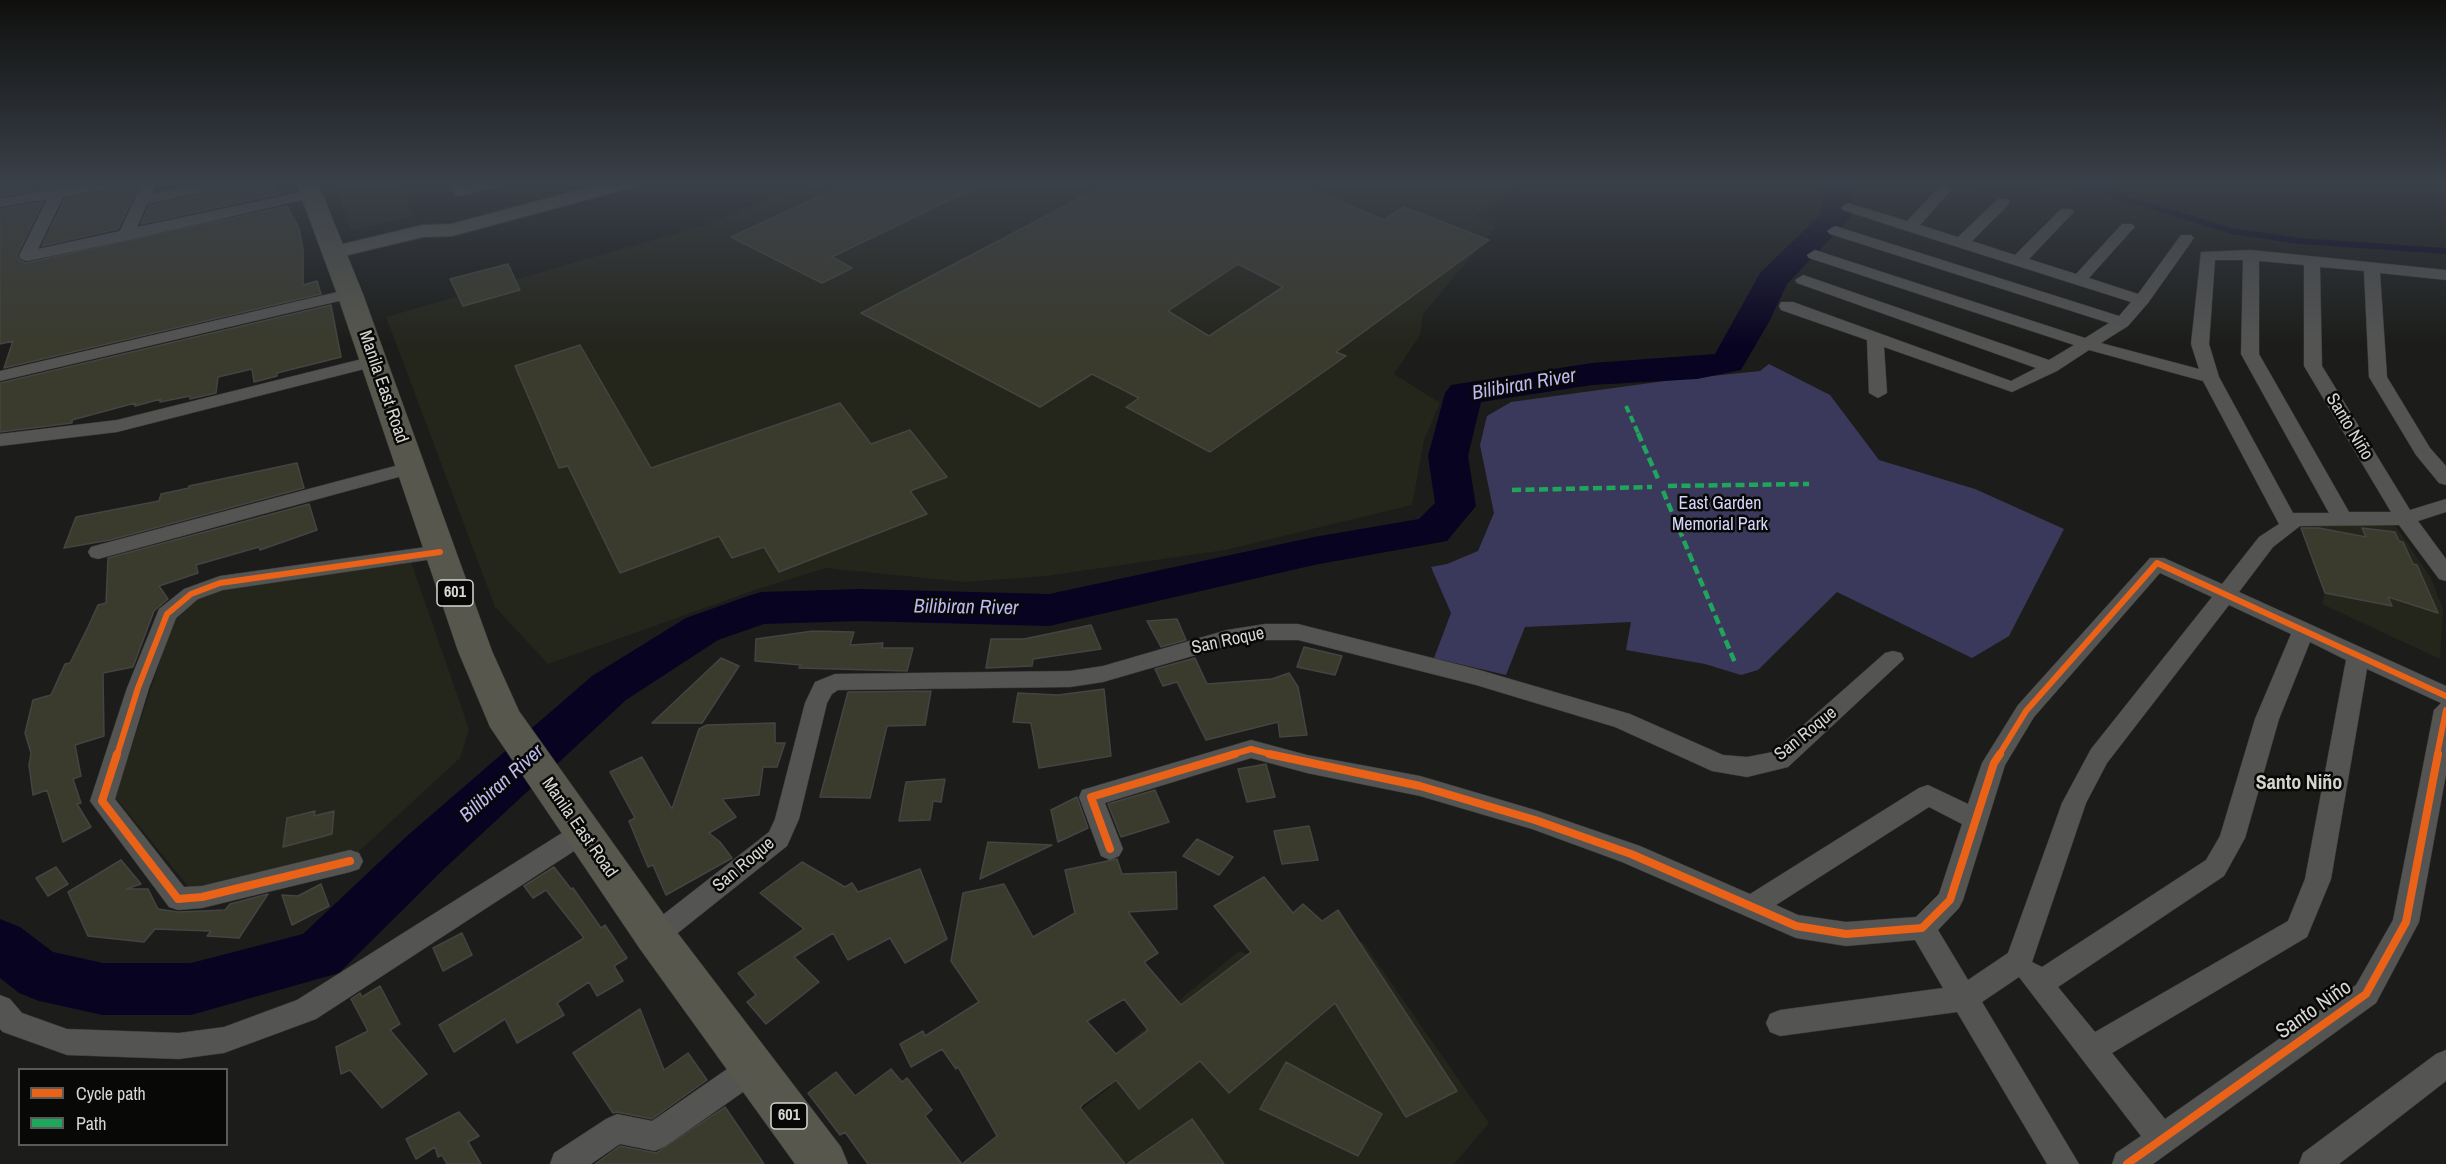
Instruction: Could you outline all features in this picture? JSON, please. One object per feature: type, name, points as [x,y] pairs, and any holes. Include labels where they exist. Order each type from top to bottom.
[{"type":"main road","name":"Manila East Road","points":[[329,237],[475,651],[503,717],[655,936],[824,1164]]},
{"type":"street","points":[[36,237],[27,256],[119,237]]},
{"type":"street","points":[[338,260],[428,243],[438,237]]},
{"type":"street","points":[[1855,237],[2122,322]]},
{"type":"street","points":[[1943,237],[2142,300]]},
{"type":"street","points":[[1961,243],[1967,237]]},
{"type":"street","points":[[2018,261],[2041,237]]},
{"type":"street","points":[[2079,280],[2118,237]]},
{"type":"street","points":[[1787,306],[2012,387],[2051,368],[2122,322],[2142,300],[2186,238]]},
{"type":"street","points":[[1815,255],[2087,344],[2154,364],[2210,376]]},
{"type":"street","points":[[1780,1023],[1965,998],[2019,961],[2074,803],[2098,756],[2266,542],[2290,526],[2210,376],[2200,344],[2207,255],[2251,255],[2446,275]]},
{"type":"street","points":[[2251,255],[2250,354],[2343,519]]},
{"type":"street","name":"Santo Niño","points":[[2312,261],[2313,366],[2405,518],[2446,574]]},
{"type":"street","points":[[2372,266],[2378,377],[2423,451],[2446,479]]},
{"type":"street","points":[[1803,280],[2051,368]]},
{"type":"street","points":[[0,376],[350,294]]},
{"type":"street","points":[[1875,338],[1878,393]]},
{"type":"street","points":[[0,440],[117,426],[374,361]]},
{"type":"street","points":[[98,552],[410,468]]},
{"type":"street","points":[[2287,520],[2405,518],[2446,505]]},
{"type":"street","points":[[350,861],[202,897],[178,899],[102,801],[144,671],[167,614],[191,594],[220,584],[440,552]]},
{"type":"street","points":[[1110,849],[1091,797],[1251,749],[1307,764],[1420,786],[1535,820],[1631,854],[1796,926],[1846,934],[1922,928],[1950,900],[1994,763],[2026,711],[2157,563],[2446,696]]},
{"type":"street","name":"San Roque","points":[[655,936],[778,839],[787,819],[816,703],[823,687],[835,682],[1070,679],[1103,674],[1227,638],[1265,632],[1298,632],[1476,677],[1622,720],[1720,764],[1747,767],[1780,760],[1893,659]]},
{"type":"street","points":[[2040,984],[2215,868],[2232,838],[2267,719],[2303,632]]},
{"type":"street","points":[[2092,1049],[2298,929],[2318,879],[2358,657]]},
{"type":"street","name":"Santo Niño","points":[[2127,1164],[2366,994],[2406,922],[2446,710]]},
{"type":"street","points":[[1751,907],[1928,795],[1976,820]]},
{"type":"street","points":[[0,1008],[13,1023],[67,1042],[179,1046],[224,1040],[306,1010],[579,827]]},
{"type":"street","points":[[1922,928],[2064,1164]]},
{"type":"street","points":[[2019,961],[2040,984],[2162,1138]]},
{"type":"street","points":[[2314,1164],[2446,1064]]},
{"type":"street","points":[[565,1164],[617,1129],[655,1136],[753,1068]]},
{"type":"shaded area","points":[[662,237],[1487,237],[1423,314],[1420,335],[1394,374],[1440,403],[1424,440],[1412,505],[1225,550],[1046,576],[965,582],[826,568],[755,590],[548,664],[495,607],[386,317]]},
{"type":"shaded area","points":[[2299,524],[2395,525],[2431,578],[2443,609],[2440,659],[2322,604],[2325,593]]},
{"type":"shaded area","points":[[411,562],[469,729],[460,758],[355,855],[191,890],[115,797],[175,616],[193,598],[224,588]]},
{"type":"shaded area","points":[[1362,941],[1489,1123],[1454,1164],[1011,1164],[1110,1087],[1097,1068],[1239,951],[1296,972]]},
{"type":"green space","name":"East Garden Memorial Park","points":[[1769,364],[1830,395],[1879,460],[1975,489],[2064,529],[2009,636],[1972,658],[1837,592],[1758,670],[1741,675],[1705,664],[1626,650],[1631,622],[1525,627],[1506,675],[1434,658],[1451,613],[1431,567],[1447,564],[1478,551],[1494,513],[1480,445],[1487,416],[1511,402],[1665,381],[1760,371]]},
{"type":"building","points":[[0,237],[26,237],[17,255],[19,260],[26,263],[144,237],[301,237],[303,285],[317,281],[321,294],[4,368],[13,341],[0,344]]},
{"type":"building","points":[[46,237],[81,237],[42,246]]},
{"type":"building","points":[[732,237],[873,237],[832,257],[852,268],[822,283]]},
{"type":"building","points":[[1005,237],[1482,237],[1489,240],[1336,352],[1346,356],[1210,452],[1126,407],[1139,398],[1092,374],[1040,407],[861,313]],"holes":[[[1238,264],[1283,287],[1209,336],[1168,311]]]},
{"type":"building","points":[[508,264],[520,290],[463,306],[450,279]]},
{"type":"building","points":[[331,305],[341,357],[277,373],[277,376],[254,382],[252,369],[218,377],[216,393],[190,399],[190,396],[160,402],[161,399],[135,406],[135,403],[72,420],[72,423],[0,432],[0,383]]},
{"type":"building","points":[[580,345],[651,468],[840,403],[871,444],[910,430],[947,477],[910,491],[927,514],[779,572],[764,547],[732,558],[719,536],[620,573],[568,466],[559,468],[515,366]]},
{"type":"building","points":[[297,463],[304,488],[110,540],[64,548],[76,517],[159,501],[161,494],[189,488],[189,486]]},
{"type":"building","points":[[309,504],[317,530],[260,550],[259,547],[196,565],[198,573],[159,586],[168,599],[154,611],[133,667],[103,673],[104,736],[75,745],[81,776],[73,779],[81,803],[77,804],[91,827],[63,842],[47,790],[33,795],[29,765],[31,753],[25,733],[33,700],[51,695],[65,664],[70,663],[98,605],[106,603],[108,558]]},
{"type":"building","points":[[2301,528],[2319,528],[2366,537],[2362,528],[2395,532],[2399,541],[2403,542],[2413,564],[2417,565],[2438,613],[2388,597],[2392,606],[2325,593]]},
{"type":"building","points":[[1177,619],[1186,640],[1161,647],[1147,621]]},
{"type":"building","points":[[1091,625],[1101,649],[1033,659],[1032,666],[986,668],[991,639],[1024,639]]},
{"type":"building","points":[[813,631],[854,632],[850,645],[883,643],[882,648],[913,648],[907,671],[799,668],[801,665],[755,661],[756,639]]},
{"type":"building","points":[[1304,647],[1342,656],[1335,675],[1297,667]]},
{"type":"building","points":[[721,658],[739,666],[702,723],[652,723]]},
{"type":"building","points":[[1195,658],[1207,684],[1272,679],[1289,673],[1298,687],[1307,735],[1280,737],[1278,722],[1206,740],[1177,682],[1163,686],[1155,669]]},
{"type":"building","points":[[1104,689],[1111,756],[1039,768],[1031,723],[1013,722],[1018,693],[1058,695]]},
{"type":"building","points":[[931,691],[925,725],[887,726],[870,798],[820,797],[848,692]]},
{"type":"building","points":[[775,723],[775,743],[785,743],[777,767],[763,767],[759,795],[722,799],[736,817],[709,833],[720,842],[732,858],[666,895],[653,865],[648,867],[629,821],[635,818],[610,772],[642,757],[672,809],[699,729],[707,725]]},
{"type":"building","points":[[1266,764],[1275,797],[1247,802],[1238,769]]},
{"type":"building","points":[[945,779],[941,802],[933,801],[930,820],[899,821],[906,782]]},
{"type":"building","points":[[1155,790],[1169,822],[1121,837],[1108,804]]},
{"type":"building","points":[[1077,797],[1088,828],[1058,842],[1051,810]]},
{"type":"building","points":[[315,811],[314,816],[334,811],[332,834],[283,847],[287,818]]},
{"type":"building","points":[[1309,826],[1318,860],[1282,864],[1274,831]]},
{"type":"building","points":[[1197,839],[1233,857],[1219,875],[1183,856]]},
{"type":"building","points":[[988,842],[1052,845],[980,879]]},
{"type":"building","points":[[1117,859],[1122,874],[1176,872],[1177,909],[1128,912],[1158,953],[1144,962],[1181,1005],[1251,952],[1214,906],[1264,877],[1293,913],[1303,904],[1322,921],[1338,910],[1457,1091],[1406,1117],[1335,1003],[1229,1093],[1200,1061],[1139,1109],[1116,1080],[1082,1105],[1080,1108],[1125,1164],[962,1164],[997,1136],[958,1067],[956,1069],[942,1049],[911,1067],[900,1044],[923,1031],[925,1036],[979,1002],[951,961],[963,893],[1004,884],[1033,937],[1075,913],[1065,870]],"holes":[[[1124,999],[1148,1030],[1116,1054],[1087,1021]]]},
{"type":"building","points":[[121,860],[141,884],[126,889],[148,889],[158,909],[178,912],[225,910],[230,904],[268,894],[239,938],[207,936],[211,931],[155,929],[144,942],[88,936],[68,892]]},
{"type":"building","points":[[802,862],[845,887],[852,883],[858,892],[920,869],[947,939],[905,963],[890,938],[848,960],[833,933],[794,957],[819,982],[766,1024],[747,1002],[756,995],[738,973],[804,929],[760,893]]},
{"type":"building","points":[[56,867],[68,884],[48,896],[36,878]]},
{"type":"building","points":[[554,867],[571,889],[573,888],[601,928],[605,925],[627,958],[614,966],[623,981],[597,996],[589,982],[557,1003],[564,1015],[517,1043],[505,1019],[454,1052],[439,1025],[584,938],[546,890],[533,898],[524,886]]},
{"type":"building","points":[[321,884],[329,906],[292,925],[282,895],[298,896]]},
{"type":"building","points":[[462,933],[472,955],[443,971],[433,948]]},
{"type":"building","points":[[380,986],[400,1024],[390,1030],[427,1074],[382,1108],[350,1070],[341,1074],[336,1047],[368,1031],[351,999],[360,993],[362,997]]},
{"type":"building","points":[[640,1009],[664,1070],[688,1053],[707,1080],[652,1119],[613,1113],[573,1053]]},
{"type":"building","points":[[1286,1062],[1382,1114],[1358,1156],[1260,1109]]},
{"type":"building","points":[[891,1069],[902,1082],[907,1078],[932,1110],[925,1116],[962,1164],[868,1164],[845,1132],[840,1135],[808,1093],[836,1072],[855,1096]]},
{"type":"building","points":[[725,1107],[764,1164],[595,1164],[620,1146],[656,1153]]},
{"type":"building","points":[[459,1112],[479,1136],[468,1142],[481,1164],[447,1164],[442,1155],[438,1157],[435,1147],[416,1159],[406,1139]]},
{"type":"building","points":[[1192,1119],[1224,1164],[1127,1164]]},
{"type":"waterway","name":"Bilibiran River","points":[[0,944],[39,975],[103,989],[191,989],[319,955],[426,852],[609,688],[702,629],[761,608],[860,605],[1049,610],[1314,551],[1432,531],[1456,506],[1448,456],[1464,393],[1592,374],[1697,368],[1728,362],[1752,322],[1772,280],[1815,237]]},
{"type":"waterway","points":[[2275,237],[2446,251]]},
{"type":"marked path","points":[[1626,406],[1659,481]]},
{"type":"marked path","points":[[1668,486],[1809,484]]},
{"type":"marked path","points":[[1512,490],[1652,487]]},
{"type":"marked path","points":[[1663,491],[1736,665]]},
{"type":"cycle path","points":[[350,861],[202,897],[178,899],[102,801],[138,688],[167,614],[191,594],[220,583],[440,552]]},
{"type":"cycle path","points":[[1110,849],[1091,797],[1251,749],[1307,764],[1420,786],[1535,820],[1631,854],[1796,926],[1846,934],[1922,928],[1950,900],[1994,763],[2026,711],[2157,563],[2446,696]]},
{"type":"cycle path","points":[[2127,1164],[2366,994],[2406,922],[2446,710]]},
{"type":"district","name":"Santo Niño","points":[[2299,784]]}]
